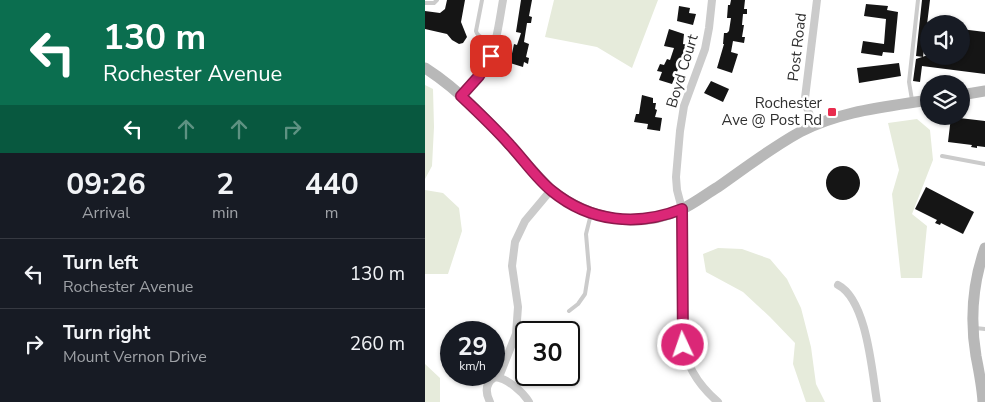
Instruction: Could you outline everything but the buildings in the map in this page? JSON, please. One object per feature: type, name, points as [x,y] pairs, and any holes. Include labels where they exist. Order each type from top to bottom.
[{"type":"main road","points":[[425,68],[461,96],[494,128],[551,190],[574,206],[591,213],[609,218],[634,220],[659,217],[682,209],[782,143],[814,126],[850,114],[920,102]]},
{"type":"main road","points":[[970,94],[985,91]]},
{"type":"main road","points":[[983,402],[973,328],[977,275],[985,248]]},
{"type":"street","points":[[461,96],[485,66],[496,40],[503,0]]},
{"type":"street","name":"Boyd Court","points":[[712,0],[705,49],[684,106],[676,177],[682,209],[681,335],[683,348],[697,382],[717,402]]},
{"type":"street","name":"Post Road","points":[[814,126],[805,98],[817,0]]},
{"type":"street","points":[[505,364],[513,346],[517,328],[518,307],[512,266],[515,242],[525,220],[551,190]]},
{"type":"street","points":[[838,285],[848,292],[859,313],[869,354],[877,402]]},
{"type":"street","points":[[505,381],[525,396],[529,402]]},
{"type":"street","points":[[488,386],[486,394],[490,402]]},
{"type":"lane","points":[[425,3],[434,3],[437,0]]},
{"type":"lane","points":[[482,0],[477,34],[480,37],[496,40]]},
{"type":"lane","points":[[913,103],[909,82],[918,0]]},
{"type":"lane","points":[[942,156],[985,164]]},
{"type":"lane","points":[[569,311],[578,304],[585,294],[589,269],[586,234],[591,213]]},
{"type":"lane","points":[[973,328],[985,329]]},
{"type":"green space","points":[[554,0],[658,0],[632,68],[597,47],[545,37]]},
{"type":"green space","points":[[425,85],[433,89],[434,127],[432,166],[425,179]]},
{"type":"green space","points":[[917,119],[920,122],[920,125],[924,125],[930,130],[933,160],[912,214],[927,226],[922,278],[901,278],[892,194],[899,170],[888,123]]},
{"type":"green space","points":[[425,190],[443,193],[459,208],[462,231],[448,274],[425,274]]},
{"type":"green space","points":[[718,248],[742,249],[770,259],[787,279],[801,308],[811,347],[816,384],[825,402],[806,402],[793,364],[795,343],[743,292],[706,272],[703,254]]},
{"type":"green space","points":[[425,364],[440,378],[440,402],[425,402]]},
{"type":"place","name":"Rochester Ave @ Post Rd","points":[[832,112]]},
{"type":"route","points":[[491,56],[479,76],[461,96],[494,128],[551,190],[564,200],[585,211],[621,220],[659,217],[682,209],[681,335],[683,345]]}]
